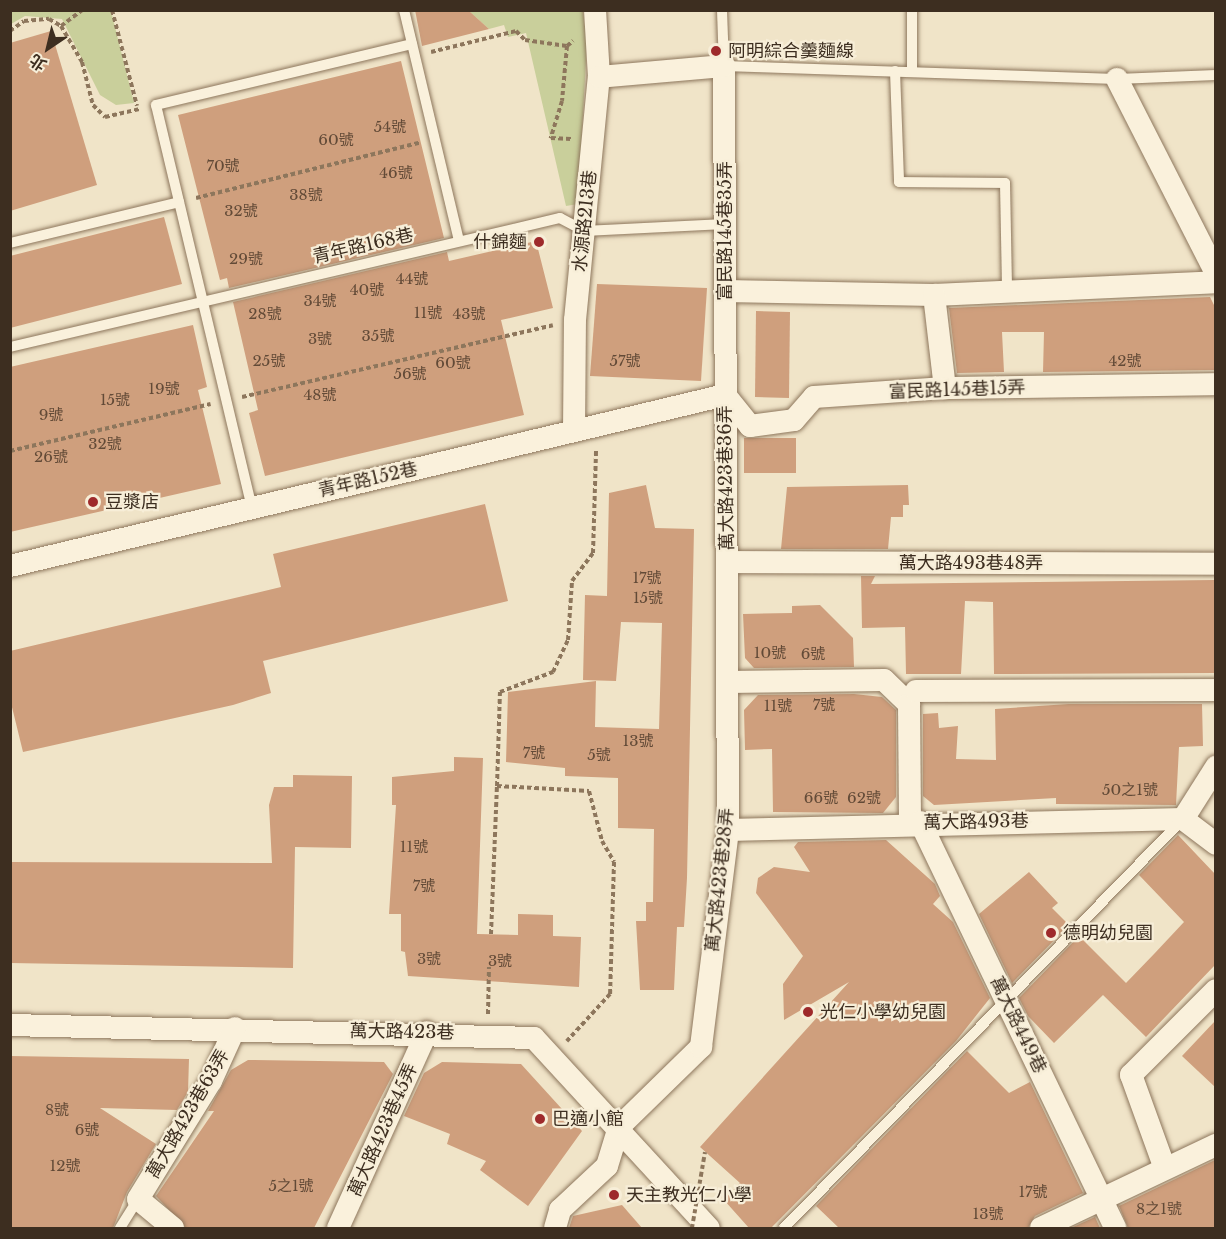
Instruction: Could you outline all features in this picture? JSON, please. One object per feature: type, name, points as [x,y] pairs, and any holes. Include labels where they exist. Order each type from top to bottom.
[{"type":"street","name":"水源路213巷","points":[[574,431],[575,320],[599,77],[595,21]]},
{"type":"street","points":[[599,77],[724,66]]},
{"type":"street","name":"富民路145巷35弄","points":[[724,66],[725,395]]},
{"type":"street","points":[[1117,79],[1215,273]]},
{"type":"street","points":[[725,291],[934,294],[1007,288],[1215,282]]},
{"type":"street","points":[[934,294],[945,388]]},
{"type":"street","name":"富民路145巷15弄","points":[[725,395],[750,426],[794,420],[813,397],[945,388],[1215,384]]},
{"type":"street","name":"青年路152巷","points":[[10,566],[725,395]]},
{"type":"street","name":"萬大路423巷36弄","points":[[725,395],[727,562]]},
{"type":"street","name":"萬大路493巷48弄","points":[[727,562],[1215,564]]},
{"type":"street","name":"萬大路423巷28弄","points":[[619,1127],[701,1047],[728,830],[727,562]]},
{"type":"street","points":[[728,682],[884,680],[909,704],[915,822]]},
{"type":"street","points":[[916,691],[1215,690]]},
{"type":"street","points":[[1215,767],[1183,819],[1215,844]]},
{"type":"street","name":"萬大路493巷","points":[[728,830],[915,822],[1183,819]]},
{"type":"street","name":"萬大路449巷","points":[[915,822],[1005,998],[1115,1228]]},
{"type":"street","points":[[1164,1166],[1131,1075],[1215,990]]},
{"type":"street","name":"萬大路423巷","points":[[10,1024],[488,1033],[534,1038],[555,1055],[709,1228]]},
{"type":"street","name":"萬大路423巷63弄","points":[[138,1199],[211,1080],[235,1028]]},
{"type":"street","name":"萬大路423巷45弄","points":[[338,1228],[427,1032]]},
{"type":"street","points":[[555,1228],[560,1210],[607,1167],[619,1127]]},
{"type":"street","points":[[1041,1228],[1102,1200],[1164,1166],[1215,1145]]},
{"type":"street","points":[[138,1199],[173,1228]]},
{"type":"lane","points":[[404,10],[459,241]]},
{"type":"lane","points":[[722,10],[724,66],[912,70],[1117,79],[1215,75]]},
{"type":"lane","points":[[912,10],[912,70]]},
{"type":"lane","points":[[252,508],[156,105],[412,44]]},
{"type":"lane","points":[[895,71],[899,183],[1005,183],[1007,288]]},
{"type":"lane","points":[[10,243],[179,202]]},
{"type":"lane","name":"青年路168巷","points":[[10,347],[202,300],[560,218],[584,231],[725,224]]},
{"type":"lane","points":[[784,1228],[1005,998],[1183,819]]},
{"type":"lane","points":[[120,1228],[138,1199]]},
{"type":"path","points":[[60,26],[82,10]]},
{"type":"path","points":[[112,10],[137,109]]},
{"type":"path","points":[[10,30],[24,21],[49,19],[60,26],[82,62],[87,91],[105,117],[156,105]]},
{"type":"path","points":[[593,140],[551,138],[562,101],[567,46],[595,21]]},
{"type":"path","points":[[412,44],[426,53],[516,31],[525,40],[567,46]]},
{"type":"path","points":[[179,202],[435,140]]},
{"type":"path","points":[[10,451],[575,320]]},
{"type":"path","points":[[491,934],[500,692],[552,672],[568,640],[572,581],[593,553],[596,426]]},
{"type":"path","points":[[497,786],[589,791],[602,841],[614,862],[610,994],[555,1055]]},
{"type":"path","points":[[488,1033],[489,967]]},
{"type":"path","points":[[692,1228],[705,1152]]},
{"type":"green space","points":[[11,10],[111,11],[134,103],[116,105],[100,95],[62,19],[25,16],[11,24]]},
{"type":"green space","points":[[469,11],[583,11],[587,42],[578,204],[566,206],[526,33],[508,37],[504,25],[489,29]]},
{"type":"building","points":[[415,10],[468,10],[489,29],[422,46]]},
{"type":"building","points":[[51,31],[97,185],[10,211],[10,43]]},
{"type":"building","points":[[401,61],[444,238],[229,288],[227,278],[220,280],[178,115]]},
{"type":"building","points":[[164,217],[182,284],[10,328],[10,256]]},
{"type":"building","points":[[536,241],[553,308],[501,320],[524,415],[265,476],[249,413],[258,410],[233,302],[447,252],[449,261]]},
{"type":"building","points":[[597,284],[707,288],[701,381],[590,376]]},
{"type":"building","points":[[1210,297],[1215,307],[1215,370],[1043,372],[1044,332],[1002,332],[1004,372],[957,373],[949,308]]},
{"type":"building","points":[[756,311],[790,312],[789,398],[755,397]]},
{"type":"building","points":[[193,325],[207,387],[198,390],[221,484],[10,532],[10,367]]},
{"type":"building","points":[[744,438],[796,438],[796,473],[744,473]]},
{"type":"building","points":[[646,485],[655,528],[694,529],[687,878],[684,927],[677,927],[674,990],[640,990],[636,921],[646,921],[646,902],[653,902],[654,829],[618,828],[618,778],[565,776],[565,768],[506,762],[508,692],[596,681],[595,727],[659,729],[662,623],[621,622],[616,681],[583,680],[585,595],[607,596],[609,493]]},
{"type":"building","points":[[908,485],[909,505],[903,505],[903,517],[891,517],[888,549],[781,549],[787,487]]},
{"type":"building","points":[[485,504],[508,601],[263,661],[271,693],[233,705],[23,752],[10,699],[10,651],[281,587],[273,554]]},
{"type":"building","points":[[861,576],[875,576],[871,584],[1215,580],[1215,673],[994,674],[993,602],[965,601],[961,674],[906,674],[905,627],[862,628]]},
{"type":"building","points":[[820,605],[853,638],[854,667],[754,668],[745,658],[743,614],[792,613],[792,606]]},
{"type":"building","points":[[854,694],[882,697],[896,710],[896,797],[883,813],[773,812],[772,749],[745,750],[744,710],[758,695]]},
{"type":"building","points":[[1069,704],[1202,704],[1203,746],[1179,747],[1176,805],[1056,804],[1056,798],[934,805],[923,796],[923,714],[938,713],[939,728],[958,726],[956,759],[996,760],[995,709]]},
{"type":"building","points":[[454,757],[483,758],[477,934],[518,935],[518,914],[553,915],[553,936],[581,937],[579,987],[408,976],[405,952],[401,951],[401,914],[389,914],[396,805],[392,805],[392,777],[454,771]]},
{"type":"building","points":[[293,775],[352,776],[351,848],[295,847],[293,968],[10,963],[10,862],[272,863],[269,805],[274,787],[293,787]]},
{"type":"building","points":[[1178,835],[1215,874],[1215,965],[1146,1037],[1103,995],[1054,1043],[1028,1016],[1019,998],[1079,936],[1126,983],[1184,922],[1139,875]]},
{"type":"building","points":[[886,840],[935,884],[940,896],[933,904],[953,922],[990,998],[956,1041],[771,1228],[749,1228],[724,1200],[740,1183],[700,1147],[849,982],[784,1020],[783,984],[803,956],[756,893],[758,878],[774,867],[810,872],[794,847],[798,842]]},
{"type":"building","points":[[1029,872],[1058,903],[1052,908],[1069,925],[1012,983],[979,914]]},
{"type":"building","points":[[1215,1021],[1215,1087],[1182,1056]]},
{"type":"building","points":[[967,1051],[1009,1093],[1030,1082],[1083,1193],[1035,1216],[1028,1228],[839,1228],[816,1206]]},
{"type":"building","points":[[10,1056],[189,1059],[188,1092],[177,1110],[100,1108],[156,1144],[127,1192],[113,1228],[10,1228]]},
{"type":"building","points":[[248,1060],[384,1062],[393,1074],[314,1228],[186,1228],[156,1196],[214,1111],[208,1111],[231,1070]]},
{"type":"building","points":[[442,1062],[521,1064],[582,1131],[528,1206],[480,1170],[486,1161],[447,1144],[450,1134],[404,1116],[424,1073]]},
{"type":"building","points":[[1215,1160],[1215,1228],[1128,1228],[1119,1206]]},
{"type":"building","points":[[622,1205],[642,1228],[569,1228],[573,1216]]},
{"type":"building","points":[[1095,1217],[1100,1228],[1071,1228]]},
{"type":"place","name":"阿明綜合羹麵線","points":[[716,51]]},
{"type":"place","name":"什錦麵","points":[[539,242]]},
{"type":"place","name":"豆漿店","points":[[93,502]]},
{"type":"place","name":"德明幼兒園","points":[[1051,933]]},
{"type":"place","name":"光仁小學幼兒園","points":[[808,1012]]},
{"type":"place","name":"巴適小館","points":[[540,1119]]},
{"type":"place","name":"天主教光仁小學","points":[[614,1195]]}]
